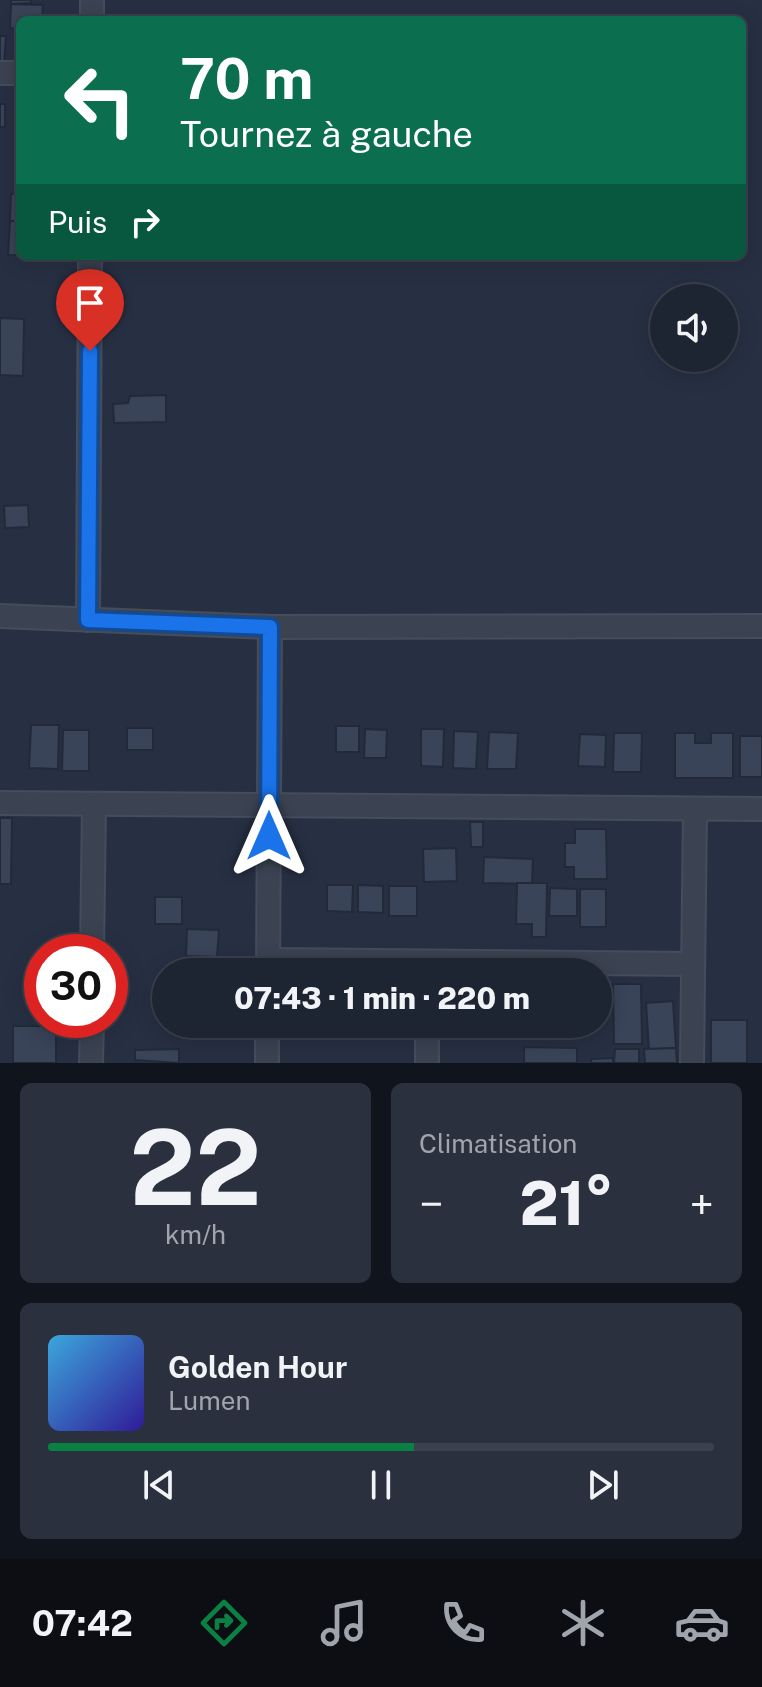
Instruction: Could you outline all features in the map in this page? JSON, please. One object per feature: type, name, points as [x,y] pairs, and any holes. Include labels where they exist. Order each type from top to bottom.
[{"type":"street","points":[[88,620],[90,260]]},
{"type":"street","points":[[0,616],[270,627],[762,626]]},
{"type":"street","points":[[268,958],[270,627]]},
{"type":"street","points":[[0,803],[762,809]]},
{"type":"street","points":[[92,934],[94,804]]},
{"type":"street","points":[[692,1063],[695,809]]},
{"type":"street","points":[[612,965],[693,964]]},
{"type":"street","points":[[91,1063],[92,1038]]},
{"type":"street","points":[[267,1038],[267,1063]]},
{"type":"street","points":[[427,1038],[427,1063]]},
{"type":"building","points":[[11,0],[31,0],[31,3],[11,4]]},
{"type":"building","points":[[11,4],[43,5],[42,16],[16,16],[16,29],[10,28]]},
{"type":"building","points":[[0,36],[6,36],[4,64],[0,64]]},
{"type":"building","points":[[0,104],[5,104],[5,127],[0,127]]},
{"type":"building","points":[[11,194],[16,194],[16,221],[10,221]]},
{"type":"building","points":[[10,221],[16,221],[16,255],[8,255]]},
{"type":"building","points":[[0,318],[24,319],[23,376],[0,375]]},
{"type":"building","points":[[166,395],[166,422],[114,423],[113,404],[128,403],[130,396]]},
{"type":"building","points":[[28,505],[29,527],[5,528],[4,506]]},
{"type":"building","points":[[31,725],[59,725],[58,769],[29,768]]},
{"type":"building","points":[[336,726],[359,726],[359,752],[336,752]]},
{"type":"building","points":[[127,728],[153,728],[153,750],[127,750]]},
{"type":"building","points":[[365,729],[387,730],[386,758],[364,758]]},
{"type":"building","points":[[421,729],[444,729],[443,767],[421,766]]},
{"type":"building","points":[[63,730],[89,730],[89,771],[62,771]]},
{"type":"building","points":[[454,731],[478,732],[476,769],[453,768]]},
{"type":"building","points":[[489,732],[518,733],[516,769],[487,769]]},
{"type":"building","points":[[614,733],[642,733],[641,772],[613,772]]},
{"type":"building","points":[[675,733],[695,733],[695,743],[711,743],[711,733],[733,733],[733,778],[675,778]]},
{"type":"building","points":[[580,734],[606,735],[605,767],[578,766]]},
{"type":"building","points":[[740,736],[762,736],[762,777],[740,777]]},
{"type":"building","points":[[0,818],[12,818],[11,884],[0,884]]},
{"type":"building","points":[[470,822],[483,822],[483,847],[471,847]]},
{"type":"building","points":[[575,829],[606,829],[607,879],[574,879],[574,867],[565,867],[565,843],[575,843]]},
{"type":"building","points":[[456,848],[457,881],[424,882],[423,849]]},
{"type":"building","points":[[484,857],[533,859],[532,884],[483,883]]},
{"type":"building","points":[[517,883],[547,883],[546,937],[532,937],[532,924],[516,924]]},
{"type":"building","points":[[327,885],[353,885],[352,912],[327,911]]},
{"type":"building","points":[[358,885],[383,886],[383,913],[358,912]]},
{"type":"building","points":[[389,886],[417,886],[417,916],[389,916]]},
{"type":"building","points":[[550,888],[577,889],[577,916],[549,916]]},
{"type":"building","points":[[580,889],[606,889],[606,927],[580,927]]},
{"type":"building","points":[[155,897],[182,897],[182,924],[155,924]]},
{"type":"building","points":[[187,929],[219,930],[217,957],[186,956]]},
{"type":"building","points":[[613,984],[641,984],[642,1044],[614,1044]]},
{"type":"building","points":[[673,1001],[676,1048],[649,1050],[646,1003]]},
{"type":"building","points":[[711,1020],[747,1020],[747,1063],[711,1063]]},
{"type":"building","points":[[13,1026],[24,1026],[24,1038],[56,1038],[56,1063],[13,1063]]},
{"type":"building","points":[[524,1047],[577,1048],[577,1063],[524,1063]]},
{"type":"building","points":[[676,1048],[677,1063],[645,1063],[644,1049]]},
{"type":"building","points":[[179,1049],[179,1063],[135,1060],[135,1050]]},
{"type":"building","points":[[615,1049],[639,1049],[639,1063],[614,1063]]},
{"type":"building","points":[[613,1058],[613,1063],[591,1063],[591,1059]]},
{"type":"route","points":[[90,351],[88,620],[270,627],[269,836]]}]
